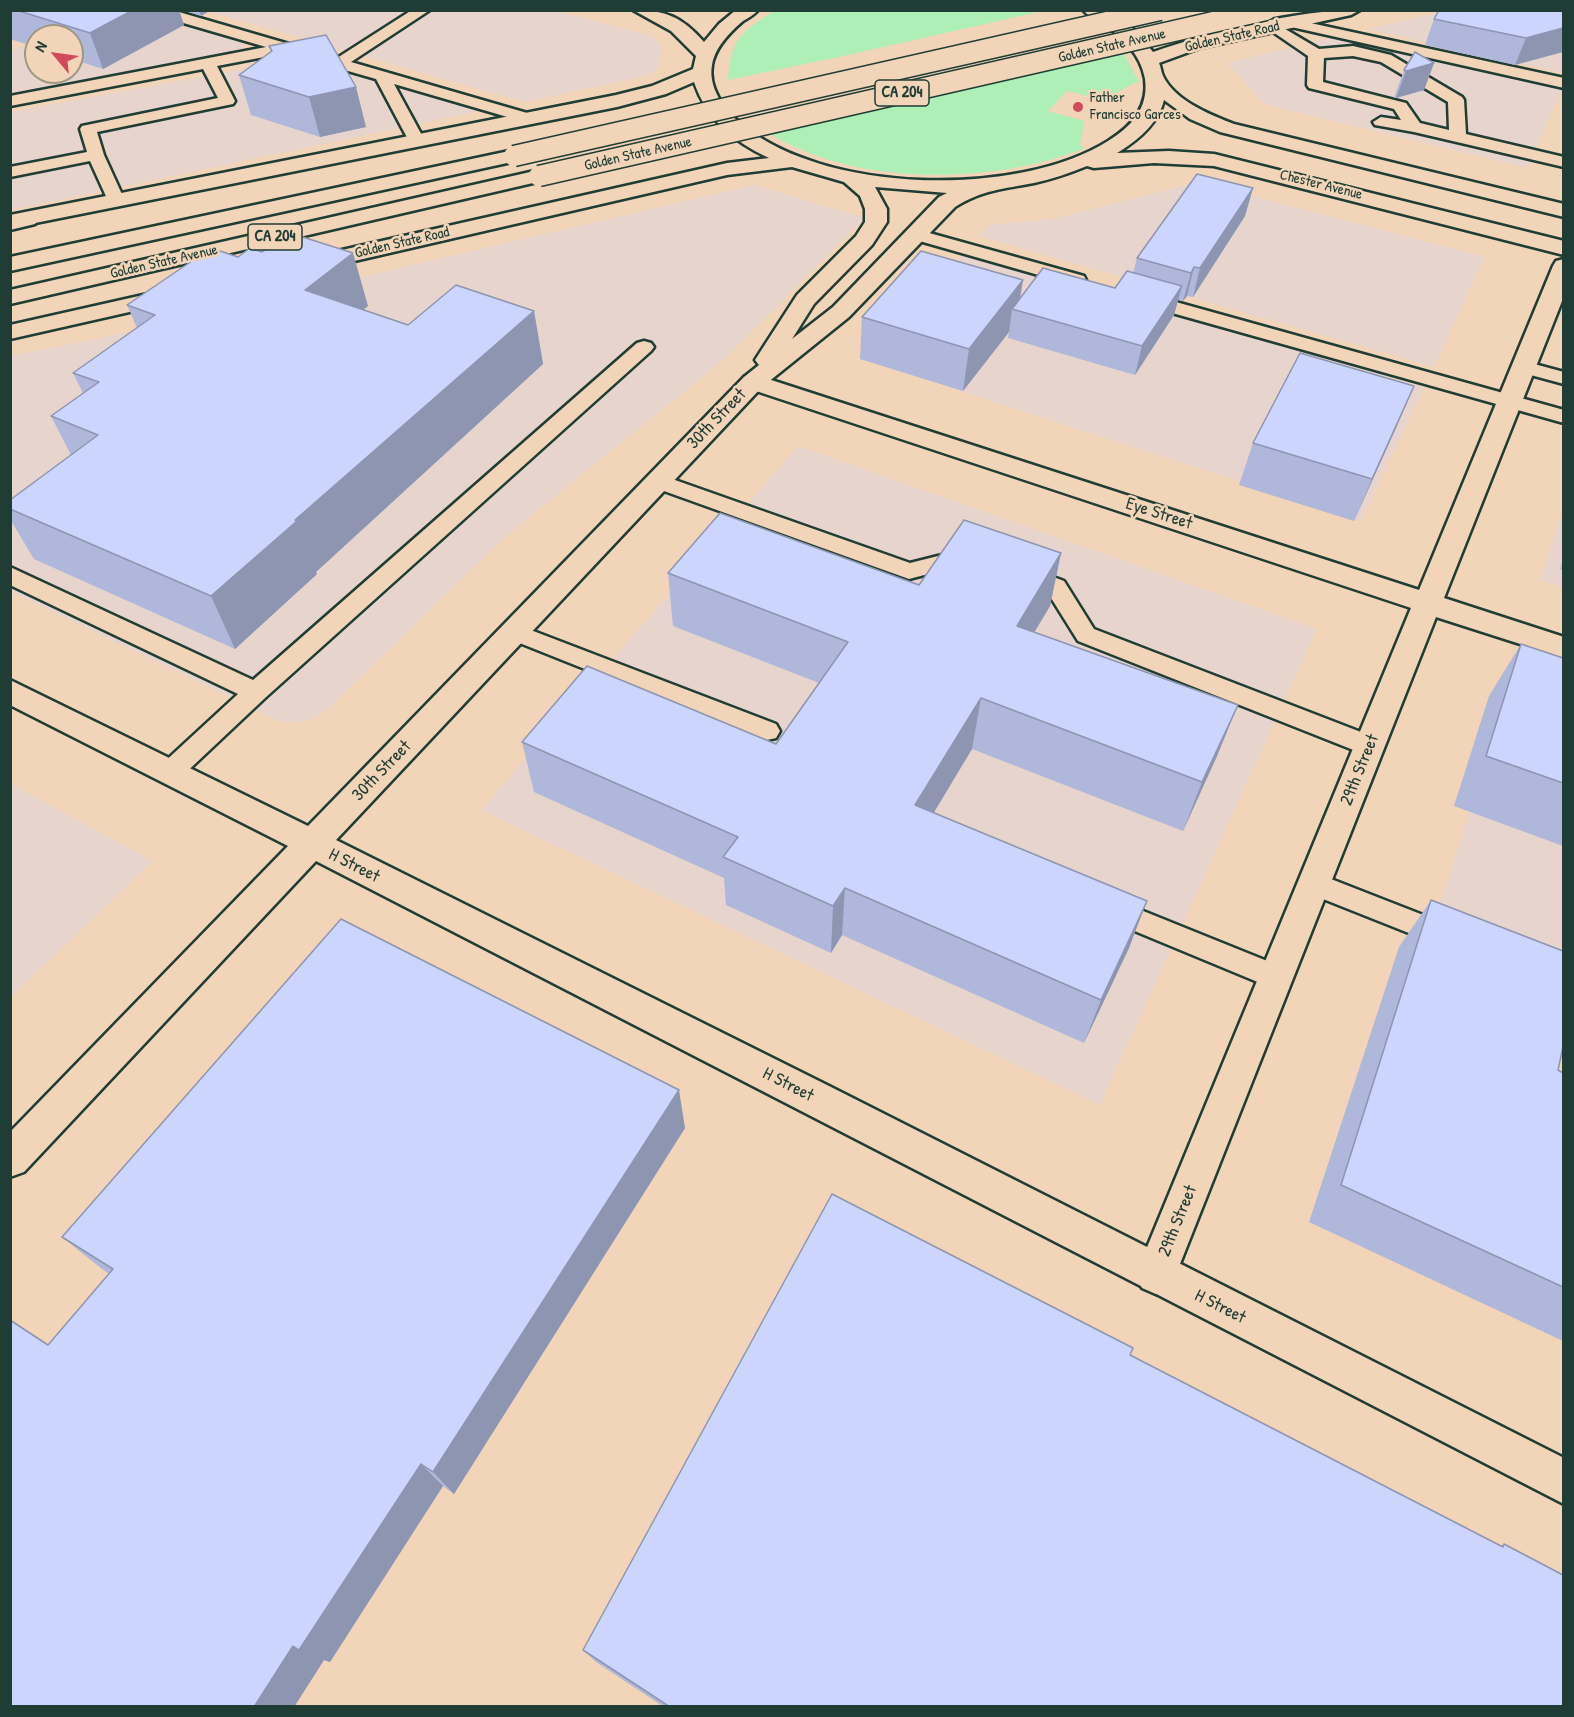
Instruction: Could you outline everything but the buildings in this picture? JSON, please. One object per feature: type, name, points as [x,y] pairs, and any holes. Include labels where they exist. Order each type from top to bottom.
[{"type":"main road","points":[[642,10],[684,30],[694,39],[703,64],[705,92],[716,111],[735,130],[761,147],[794,161],[852,178],[918,185],[984,184],[1047,174],[1105,152],[1129,136],[1140,124],[1155,99],[1156,80],[1149,60],[1139,45],[1102,13]]},
{"type":"main road","points":[[16,222],[659,90],[703,64],[717,35],[749,10]]},
{"type":"main road","name":"Golden State Avenue","points":[[10,264],[514,156],[1160,10]]},
{"type":"main road","name":"Golden State Road","points":[[1149,60],[1277,20],[1350,10]]},
{"type":"main road","name":"Golden State Avenue","points":[[10,297],[539,176],[1277,20]]},
{"type":"main road","name":"Chester Avenue","points":[[1156,80],[1168,96],[1183,108],[1227,128],[1563,211]]},
{"type":"main road","name":"Chester Avenue","points":[[1074,165],[1123,157],[1168,156],[1214,160],[1563,248]]},
{"type":"main road","name":"Golden State Road","points":[[288,269],[727,170],[794,161]]},
{"type":"main road","name":"30th Street","points":[[753,382],[805,300],[864,240],[876,222],[876,208],[869,193],[852,178]]},
{"type":"main road","name":"30th Street","points":[[10,1159],[753,382],[841,312],[947,202],[963,192],[984,184]]},
{"type":"main road","name":"29th Street","points":[[1156,1274],[1508,402],[1523,367],[1555,311],[1563,266]]},
{"type":"main road","points":[[10,332],[195,290]]},
{"type":"main road","name":"Eye Street","points":[[753,382],[1563,648]]},
{"type":"main road","name":"H Street","points":[[10,691],[807,1094],[1563,1482]]},
{"type":"lane","points":[[154,10],[528,118]]},
{"type":"lane","points":[[338,64],[423,10]]},
{"type":"lane","points":[[1277,20],[1316,54],[1353,51],[1386,58],[1456,100],[1458,137]]},
{"type":"lane","points":[[1277,20],[1563,83]]},
{"type":"lane","points":[[10,101],[285,48]]},
{"type":"lane","points":[[1316,54],[1315,85],[1338,106]]},
{"type":"lane","points":[[88,129],[227,101],[208,63]]},
{"type":"lane","points":[[382,76],[417,141]]},
{"type":"lane","points":[[1315,85],[1400,106],[1414,127]]},
{"type":"lane","points":[[72,89],[116,201]]},
{"type":"lane","points":[[1381,122],[1414,127],[1563,162]]},
{"type":"lane","points":[[10,172],[96,155]]},
{"type":"lane","points":[[915,234],[1100,286]]},
{"type":"lane","points":[[1123,293],[1563,417]]},
{"type":"lane","points":[[170,772],[644,347]]},
{"type":"lane","points":[[1523,367],[1563,378]]},
{"type":"lane","points":[[658,481],[909,571],[975,555],[1056,587],[1086,635],[1370,746]]},
{"type":"lane","points":[[10,575],[256,693]]},
{"type":"lane","points":[[514,632],[767,731]]},
{"type":"lane","points":[[1313,883],[1477,948]]},
{"type":"lane","points":[[1079,895],[1277,978]]},
{"type":"shaded area","points":[[150,11],[246,38],[241,50],[84,80],[84,32]]},
{"type":"shaded area","points":[[207,11],[555,11],[652,36],[662,47],[658,69],[650,75],[524,102]]},
{"type":"shaded area","points":[[1445,11],[1563,11],[1563,73],[1367,29]]},
{"type":"shaded area","points":[[1338,36],[1563,87],[1527,168],[1264,104],[1227,63]]},
{"type":"shaded area","points":[[24,45],[24,84],[63,84],[11,94],[11,52]]},
{"type":"shaded area","points":[[309,57],[488,109],[11,210],[11,112]]},
{"type":"shaded area","points":[[1199,182],[1485,257],[1434,367],[979,236],[989,225],[1057,218]]},
{"type":"shaded area","points":[[754,185],[865,218],[722,361],[506,536],[328,709],[313,719],[295,723],[279,721],[11,592],[10,356],[96,339]]},
{"type":"shaded area","points":[[965,252],[1424,387],[1361,521],[868,361]]},
{"type":"shaded area","points":[[798,446],[1317,629],[1100,1105],[481,810]]},
{"type":"shaded area","points":[[1563,508],[1563,587],[1540,580]]},
{"type":"shaded area","points":[[1507,696],[1563,716],[1563,952],[1440,903]]},
{"type":"shaded area","points":[[10,784],[153,861],[11,997]]},
{"type":"green space","points":[[776,10],[1042,11],[728,80],[735,45],[754,24]]},
{"type":"green space","points":[[1124,54],[1139,82],[1104,100],[1067,91],[1048,111],[1084,121],[1080,145],[1085,148],[1049,160],[1009,169],[967,174],[925,175],[882,171],[841,163],[803,151],[769,133]]},
{"type":"place","name":"Father Francisco Garces","points":[[1078,107]]}]
